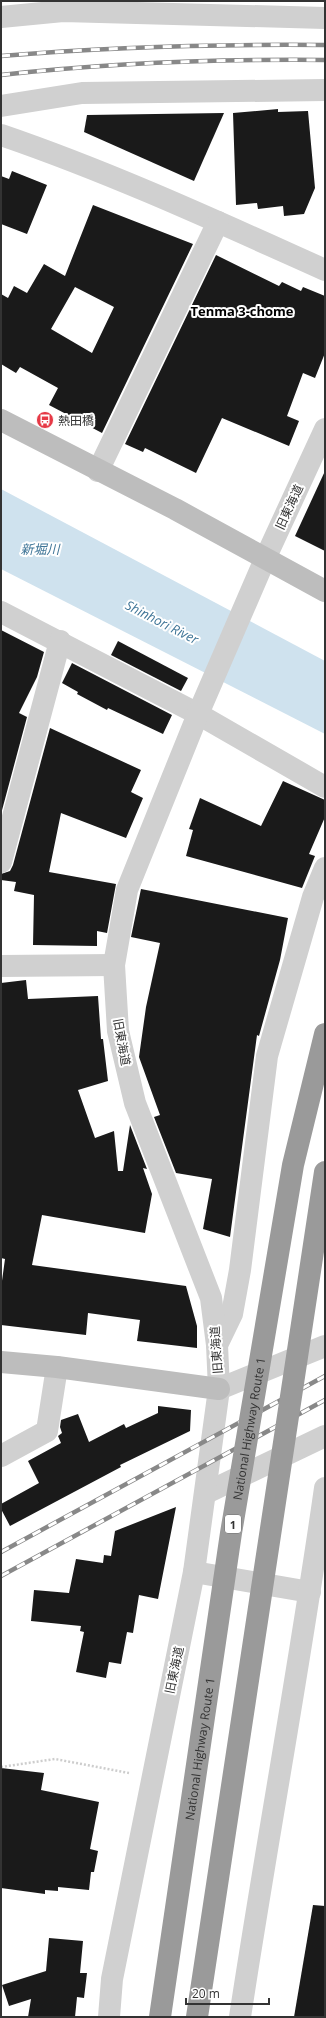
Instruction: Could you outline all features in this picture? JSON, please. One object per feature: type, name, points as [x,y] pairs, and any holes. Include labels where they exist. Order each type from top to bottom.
[{"type":"highway","name":"National Highway Route 1","points":[[160,2017],[231,1533],[292,1165],[325,1034]]},
{"type":"highway","points":[[197,2017],[325,1172]]},
{"type":"street","points":[[290,17],[305,1]]},
{"type":"street","points":[[1,17],[129,7],[325,18]]},
{"type":"street","points":[[1,106],[82,93],[325,90]]},
{"type":"street","points":[[1,135],[73,160],[325,270]]},
{"type":"street","points":[[98,471],[218,222]]},
{"type":"street","points":[[1,420],[98,471],[175,509],[325,591]]},
{"type":"street","name":"旧東海道","points":[[109,2017],[112,1979],[151,1778],[194,1572],[219,1389],[217,1345],[211,1298],[135,1103],[118,1031],[114,965],[127,890],[200,710],[265,559],[325,429]]},
{"type":"street","points":[[1,612],[200,710],[325,787]]},
{"type":"street","points":[[1,862],[60,641]]},
{"type":"street","points":[[217,1345],[232,1314],[240,1270],[267,1056],[313,896],[325,868]]},
{"type":"street","points":[[1,966],[114,965]]},
{"type":"street","points":[[1,1362],[57,1367],[219,1389],[325,1346]]},
{"type":"street","points":[[1,1456],[47,1431],[57,1367]]},
{"type":"street","points":[[206,1493],[325,1436]]},
{"type":"street","points":[[240,2017],[259,1892],[310,1592],[325,1488]]},
{"type":"street","points":[[194,1572],[310,1592]]},
{"type":"path","points":[[1,1767],[55,1759],[151,1778]]},
{"type":"water","name":"新堀川","points":[[1,489],[325,661],[325,734],[1,569]]},
{"type":"building","points":[[278,109],[278,112],[308,111],[315,188],[304,214],[284,216],[283,206],[258,209],[257,203],[236,205],[233,113]]},
{"type":"building","points":[[224,113],[194,181],[84,132],[87,115]]},
{"type":"building","points":[[12,171],[47,185],[27,234],[1,224],[1,176],[9,179]]},
{"type":"building","points":[[93,205],[193,244],[102,433],[49,405],[58,388],[20,367],[16,373],[1,364],[1,294],[8,298],[14,286],[27,293],[44,264],[65,276]],"holes":[[[75,287],[114,307],[92,353],[51,329]]]},
{"type":"building","points":[[216,255],[279,286],[282,282],[301,291],[303,287],[325,296],[325,353],[315,378],[303,373],[287,416],[299,421],[289,446],[222,418],[196,473],[145,448],[143,452],[125,444]]},
{"type":"building","points":[[325,471],[325,551],[295,536]]},
{"type":"building","points":[[1,630],[44,652],[37,677],[19,713],[27,717],[1,814]]},
{"type":"building","points":[[118,641],[188,678],[181,691],[111,655]]},
{"type":"building","points":[[72,663],[172,715],[163,734],[108,708],[107,710],[77,694],[78,692],[62,683]]},
{"type":"building","points":[[50,728],[141,770],[131,792],[143,798],[126,838],[61,813],[49,872],[116,884],[107,933],[97,931],[97,946],[33,945],[34,895],[14,891],[16,882],[1,880],[1,874],[10,871],[13,865]]},
{"type":"building","points":[[283,781],[325,800],[325,817],[309,854],[315,856],[302,888],[186,856],[193,830],[189,829],[200,798],[261,826]]},
{"type":"building","points":[[141,889],[288,918],[280,960],[259,1036],[257,1035],[230,1237],[203,1229],[212,1179],[176,1173],[154,1117],[160,1115],[139,1057],[146,1007],[160,943],[131,937]]},
{"type":"building","points":[[26,980],[28,999],[98,996],[101,1039],[103,1039],[108,1081],[78,1090],[95,1138],[114,1131],[118,1171],[123,1171],[130,1125],[147,1169],[143,1168],[152,1194],[145,1233],[42,1215],[32,1265],[186,1286],[197,1326],[197,1348],[137,1341],[140,1320],[88,1313],[86,1335],[1,1325],[1,1288],[5,1259],[1,1258],[1,983]]},
{"type":"building","points":[[158,1406],[191,1410],[190,1431],[120,1465],[121,1467],[10,1526],[1,1509],[1,1504],[39,1483],[28,1461],[61,1443],[58,1436],[62,1433],[60,1427],[61,1420],[78,1414],[89,1442],[124,1424],[126,1428],[158,1413]]},
{"type":"building","points":[[176,1507],[158,1599],[139,1595],[133,1633],[127,1632],[121,1664],[109,1662],[106,1678],[76,1672],[84,1632],[80,1631],[81,1626],[31,1621],[34,1590],[69,1593],[76,1559],[103,1563],[104,1555],[111,1556],[115,1531]]},
{"type":"building","points":[[1,1768],[44,1773],[41,1790],[99,1802],[90,1849],[98,1851],[94,1872],[91,1872],[89,1890],[58,1887],[58,1891],[45,1890],[45,1894],[1,1888]]},
{"type":"building","points":[[313,1905],[325,1906],[325,2017],[294,2017]]},
{"type":"building","points":[[49,1938],[83,1941],[80,1973],[87,1973],[84,1998],[77,1997],[75,2017],[28,2017],[31,1999],[9,2006],[2,1985],[46,1971]]},
{"type":"railway","points":[[1,56],[82,50],[163,47],[325,45]]},
{"type":"railway","points":[[1,75],[82,67],[163,63],[244,60],[325,60]]},
{"type":"railway","points":[[1,1552],[325,1376]]},
{"type":"railway","points":[[1,1576],[325,1400]]},
{"type":"place","name":"熱田橋","points":[[45,420]]},
{"type":"district","name":"Tenma 3-chome","points":[[242,311]]},
{"type":"water label","name":"Shinhori River","points":[[162,622]]}]
